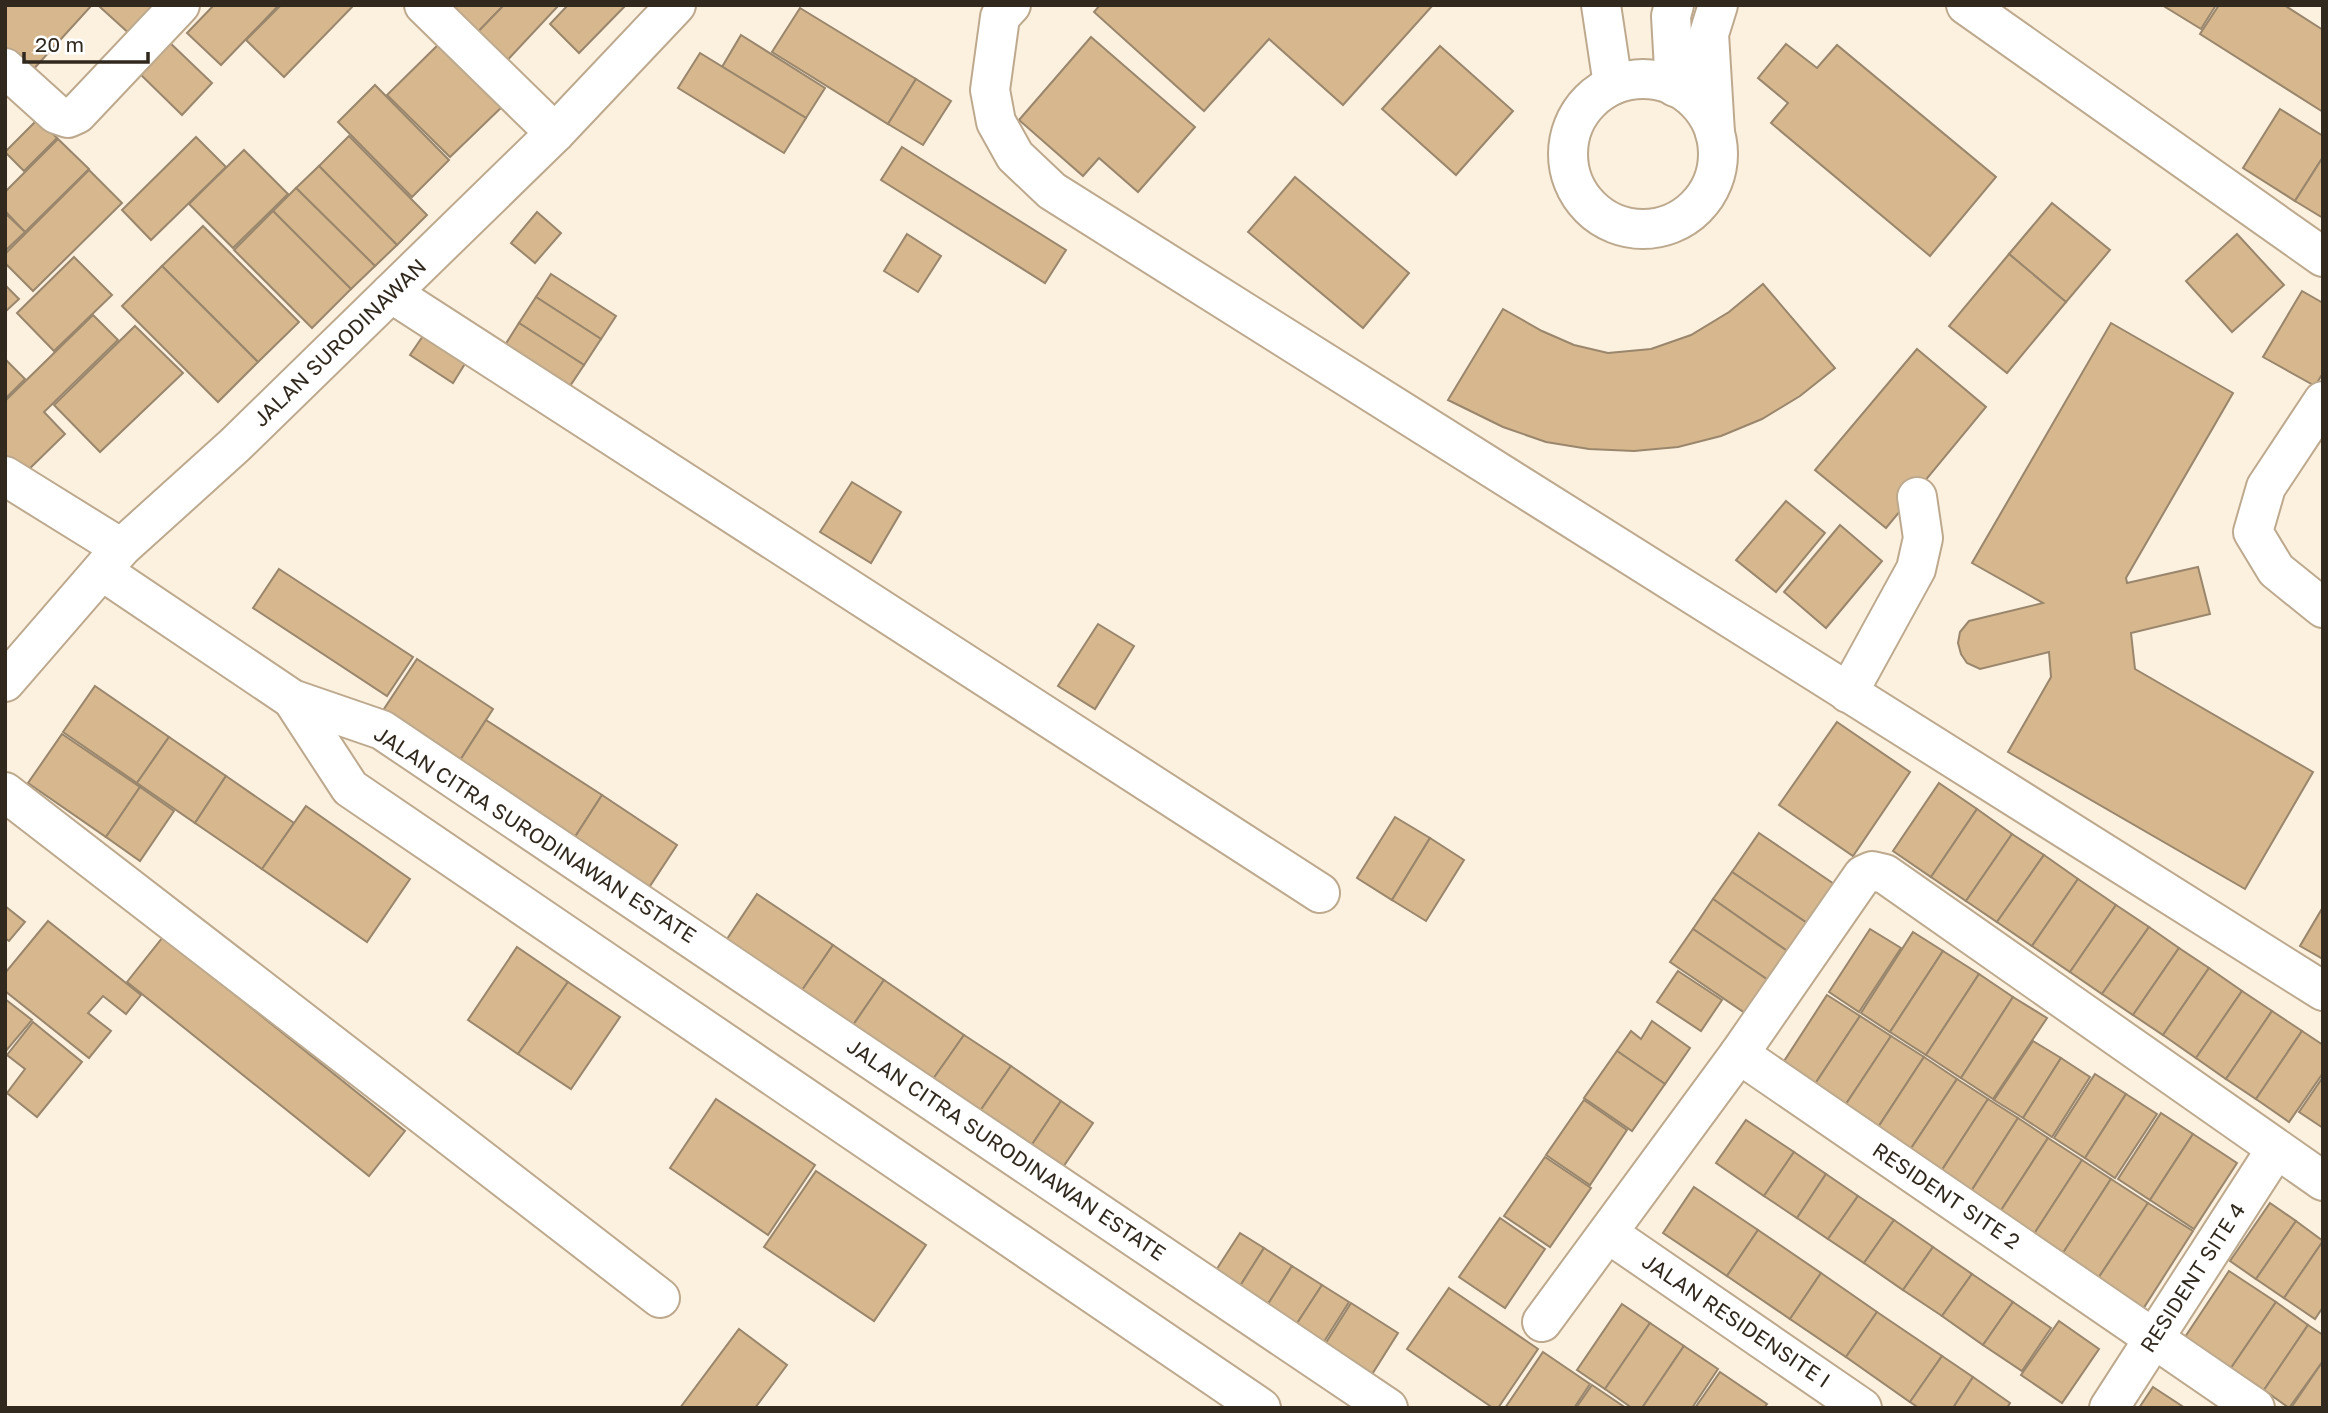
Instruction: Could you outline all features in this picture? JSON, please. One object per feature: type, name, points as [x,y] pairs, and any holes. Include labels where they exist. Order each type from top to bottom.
[{"type":"street","points":[[5,68],[56,114],[68,118],[77,114],[180,5]]},
{"type":"street","points":[[424,5],[555,133]]},
{"type":"street","name":"JALAN SURODINAWAN","points":[[5,682],[111,559],[234,445],[555,133],[677,5]]},
{"type":"street","points":[[1601,5],[1613,85]]},
{"type":"street","points":[[1648,5],[1665,83]]},
{"type":"street","points":[[1665,83],[1674,5]]},
{"type":"street","points":[[1715,135],[1707,115],[1693,99],[1665,83],[1633,79],[1613,85],[1594,96],[1580,112],[1571,131],[1567,152],[1570,174],[1578,193],[1592,210],[1610,222],[1630,228],[1652,229],[1673,223],[1691,212],[1705,197],[1715,177],[1718,156],[1709,34],[1718,5]]},
{"type":"street","points":[[1966,5],[2323,257]]},
{"type":"street","points":[[999,9],[990,90],[996,122],[1015,156],[1052,191],[2323,991]]},
{"type":"street","points":[[391,293],[1320,893]]},
{"type":"street","points":[[2323,401],[2266,487],[2253,532],[2276,570],[2323,608]]},
{"type":"street","points":[[5,476],[292,699],[350,788],[1261,1408]]},
{"type":"street","points":[[1848,693],[1916,569],[1923,538],[1917,498]]},
{"type":"street","name":"JALAN CITRA SURODINAWAN ESTATE","points":[[292,699],[382,730],[1388,1408]]},
{"type":"street","points":[[5,792],[660,1298]]},
{"type":"street","points":[[1542,1322],[1609,1234],[1863,875],[1872,871],[1885,874],[2323,1181]]},
{"type":"street","name":"RESIDENT SITE 2","points":[[1738,1054],[2255,1408]]},
{"type":"street","name":"RESIDENT SITE 4","points":[[2109,1408],[2276,1149]]},
{"type":"street","name":"JALAN RESIDENSITE I","points":[[1609,1234],[1863,1408]]},
{"type":"building","points":[[5,5],[92,5],[30,73],[5,50]]},
{"type":"building","points":[[160,5],[132,36],[100,7]]},
{"type":"building","points":[[214,5],[279,5],[221,65],[187,33]]},
{"type":"building","points":[[281,5],[354,5],[284,77],[246,40]]},
{"type":"building","points":[[440,5],[504,5],[471,39]]},
{"type":"building","points":[[504,5],[559,5],[501,67],[471,39]]},
{"type":"building","points":[[568,5],[625,6],[579,53],[550,24]]},
{"type":"building","points":[[1100,5],[1433,5],[1343,105],[1269,39],[1204,111],[1094,12]]},
{"type":"building","points":[[2162,5],[2216,5],[2201,29]]},
{"type":"building","points":[[2219,5],[2284,5],[2323,30],[2323,112],[2200,34]]},
{"type":"building","points":[[800,8],[916,79],[888,124],[772,52]]},
{"type":"building","points":[[741,35],[825,88],[806,118],[722,67]]},
{"type":"building","points":[[1091,37],[1195,127],[1138,192],[1099,158],[1083,176],[1019,120]]},
{"type":"building","points":[[167,40],[212,83],[182,115],[137,71]]},
{"type":"building","points":[[443,40],[506,103],[450,157],[387,95]]},
{"type":"building","points":[[1786,44],[1817,68],[1837,45],[1996,177],[1930,256],[1771,123],[1788,103],[1758,78]]},
{"type":"building","points":[[1440,46],[1513,111],[1456,175],[1382,109]]},
{"type":"building","points":[[700,53],[806,118],[784,153],[678,88]]},
{"type":"building","points":[[916,79],[951,101],[923,145],[888,124]]},
{"type":"building","points":[[375,85],[449,160],[412,197],[338,122]]},
{"type":"building","points":[[2280,109],[2323,136],[2323,157],[2295,201],[2243,168]]},
{"type":"building","points":[[38,119],[57,138],[24,171],[5,152]]},
{"type":"building","points":[[349,136],[427,215],[397,245],[319,166]]},
{"type":"building","points":[[196,137],[226,167],[151,240],[122,210]]},
{"type":"building","points":[[58,139],[89,169],[25,232],[5,211],[5,192]]},
{"type":"building","points":[[902,147],[1066,250],[1045,283],[881,180]]},
{"type":"building","points":[[244,150],[288,194],[233,248],[189,204]]},
{"type":"building","points":[[2323,157],[2323,218],[2295,201]]},
{"type":"building","points":[[319,166],[397,245],[375,266],[296,188]]},
{"type":"building","points":[[89,170],[122,203],[33,291],[5,263],[5,254]]},
{"type":"building","points":[[1295,177],[1409,273],[1363,328],[1248,232]]},
{"type":"building","points":[[296,188],[375,266],[351,289],[273,211]]},
{"type":"building","points":[[2052,203],[2110,250],[2066,302],[2009,254]]},
{"type":"building","points":[[273,211],[351,289],[312,328],[234,250]]},
{"type":"building","points":[[537,212],[561,233],[535,263],[511,243]]},
{"type":"building","points":[[5,213],[25,232],[5,251]]},
{"type":"building","points":[[203,226],[299,322],[258,362],[162,266]]},
{"type":"building","points":[[907,234],[941,256],[918,292],[884,271]]},
{"type":"building","points":[[2237,234],[2284,285],[2232,332],[2186,281]]},
{"type":"building","points":[[2009,254],[2066,302],[2007,373],[1949,326]]},
{"type":"building","points":[[74,257],[112,295],[54,351],[17,313]]},
{"type":"building","points":[[162,266],[258,362],[218,402],[122,306]]},
{"type":"building","points":[[551,274],[616,316],[601,339],[536,297]]},
{"type":"building","points":[[1763,284],[1835,368],[1800,396],[1762,419],[1721,436],[1678,447],[1634,451],[1589,449],[1546,442],[1503,427],[1448,400],[1503,309],[1574,345],[1608,353],[1651,349],[1691,335],[1729,312]]},
{"type":"building","points":[[5,285],[19,299],[5,312]]},
{"type":"building","points":[[2302,291],[2323,303],[2323,373],[2315,386],[2263,357]]},
{"type":"building","points":[[536,297],[601,339],[584,365],[519,323]]},
{"type":"building","points":[[93,315],[118,340],[44,412],[65,434],[22,476],[5,459],[5,401]]},
{"type":"building","points":[[519,323],[584,365],[564,395],[500,353]]},
{"type":"building","points":[[2111,323],[2233,393],[2126,578],[2127,583],[2198,567],[2210,614],[2131,633],[2135,669],[2313,772],[2245,889],[2008,752],[2051,677],[2049,652],[1980,669],[1967,663],[1958,643],[1960,632],[1969,621],[2043,603],[1972,563]]},
{"type":"building","points":[[135,326],[183,373],[100,452],[54,405]]},
{"type":"building","points":[[429,327],[471,354],[453,383],[410,355]]},
{"type":"building","points":[[1917,349],[1986,407],[1886,528],[1815,470]]},
{"type":"building","points":[[5,359],[25,379],[5,399]]},
{"type":"building","points":[[852,482],[901,512],[871,563],[820,532]]},
{"type":"building","points":[[1786,501],[1825,533],[1776,592],[1736,560]]},
{"type":"building","points":[[1840,525],[1882,561],[1826,628],[1784,592]]},
{"type":"building","points":[[279,569],[413,657],[387,696],[253,608]]},
{"type":"building","points":[[1098,624],[1134,646],[1095,709],[1058,686]]},
{"type":"building","points":[[417,659],[493,709],[457,765],[380,715]]},
{"type":"building","points":[[95,686],[169,737],[137,783],[63,732]]},
{"type":"building","points":[[486,720],[602,795],[573,840],[457,765]]},
{"type":"building","points":[[1837,722],[1910,772],[1853,856],[1779,805]]},
{"type":"building","points":[[62,734],[140,787],[106,837],[28,783]]},
{"type":"building","points":[[169,737],[226,776],[195,823],[137,783]]},
{"type":"building","points":[[226,776],[294,823],[262,869],[195,823]]},
{"type":"building","points":[[1939,783],[1977,809],[1931,877],[1893,851]]},
{"type":"building","points":[[140,787],[174,811],[140,861],[106,837]]},
{"type":"building","points":[[602,795],[677,845],[648,889],[573,840]]},
{"type":"building","points":[[306,806],[410,879],[367,942],[262,869]]},
{"type":"building","points":[[1977,809],[2012,834],[1966,901],[1931,877]]},
{"type":"building","points":[[1395,817],[1430,838],[1392,900],[1357,878]]},
{"type":"building","points":[[1759,833],[1837,886],[1810,925],[1732,872]]},
{"type":"building","points":[[2012,834],[2044,855],[1997,922],[1966,901]]},
{"type":"building","points":[[1430,838],[1464,860],[1426,921],[1392,900]]},
{"type":"building","points":[[2044,855],[2078,879],[2032,946],[1997,922]]},
{"type":"building","points":[[1732,872],[1810,925],[1790,953],[1713,899]]},
{"type":"building","points":[[2078,879],[2116,905],[2070,972],[2032,946]]},
{"type":"building","points":[[757,894],[833,945],[800,993],[725,942]]},
{"type":"building","points":[[1713,899],[1790,953],[1771,982],[1693,929]]},
{"type":"building","points":[[2116,905],[2149,927],[2102,994],[2070,972]]},
{"type":"building","points":[[5,906],[25,922],[9,941],[5,938]]},
{"type":"building","points":[[2323,907],[2323,959],[2300,946]]},
{"type":"building","points":[[48,921],[141,995],[126,1014],[103,996],[88,1013],[111,1031],[89,1058],[5,991],[5,973]]},
{"type":"building","points":[[2149,927],[2179,948],[2133,1015],[2102,994]]},
{"type":"building","points":[[1693,929],[1771,982],[1748,1015],[1670,962]]},
{"type":"building","points":[[1870,929],[1901,948],[1859,1012],[1829,992]]},
{"type":"building","points":[[1913,932],[1943,951],[1890,1032],[1861,1013]]},
{"type":"building","points":[[163,937],[405,1131],[369,1176],[127,982]]},
{"type":"building","points":[[833,945],[884,980],[851,1028],[800,993]]},
{"type":"building","points":[[517,947],[568,982],[518,1054],[468,1020]]},
{"type":"building","points":[[2179,948],[2209,968],[2163,1035],[2133,1015]]},
{"type":"building","points":[[1943,951],[1979,974],[1926,1055],[1890,1032]]},
{"type":"building","points":[[2209,968],[2242,991],[2196,1058],[2163,1035]]},
{"type":"building","points":[[1678,971],[1722,1000],[1701,1031],[1657,1002]]},
{"type":"building","points":[[1979,974],[2013,997],[1961,1078],[1926,1055]]},
{"type":"building","points":[[884,980],[964,1035],[931,1082],[851,1028]]},
{"type":"building","points":[[568,982],[620,1017],[571,1089],[518,1054]]},
{"type":"building","points":[[2242,991],[2272,1011],[2226,1079],[2196,1058]]},
{"type":"building","points":[[1827,995],[1860,1016],[1809,1093],[1777,1072]]},
{"type":"building","points":[[2013,997],[2047,1018],[1993,1099],[1961,1078]]},
{"type":"building","points":[[5,999],[32,1020],[5,1052]]},
{"type":"building","points":[[2272,1011],[2302,1031],[2256,1099],[2226,1079]]},
{"type":"building","points":[[1860,1016],[1891,1036],[1840,1113],[1809,1093]]},
{"type":"building","points":[[1652,1021],[1690,1048],[1665,1084],[1617,1051],[1631,1031],[1641,1039]]},
{"type":"building","points":[[33,1022],[82,1062],[37,1117],[7,1093],[25,1069],[7,1055]]},
{"type":"building","points":[[2302,1031],[2323,1045],[2323,1073],[2289,1122],[2256,1099]]},
{"type":"building","points":[[964,1035],[1011,1066],[978,1114],[931,1082]]},
{"type":"building","points":[[1891,1036],[1924,1057],[1873,1135],[1840,1113]]},
{"type":"building","points":[[2033,1041],[2061,1058],[2023,1118],[1994,1100]]},
{"type":"building","points":[[1617,1051],[1665,1084],[1632,1131],[1584,1098]]},
{"type":"building","points":[[1924,1057],[1957,1079],[1906,1156],[1873,1135]]},
{"type":"building","points":[[2061,1058],[2090,1077],[2052,1137],[2023,1118]]},
{"type":"building","points":[[1011,1066],[1061,1101],[1029,1149],[978,1114]]},
{"type":"building","points":[[2095,1074],[2126,1094],[2085,1158],[2054,1138]]},
{"type":"building","points":[[2323,1077],[2323,1128],[2299,1112]]},
{"type":"building","points":[[1957,1079],[1988,1099],[1938,1176],[1906,1156]]},
{"type":"building","points":[[2126,1094],[2157,1114],[2115,1178],[2085,1158]]},
{"type":"building","points":[[716,1099],[815,1165],[768,1235],[670,1168]]},
{"type":"building","points":[[1988,1099],[2018,1118],[1968,1196],[1938,1176]]},
{"type":"building","points":[[1584,1100],[1627,1130],[1590,1185],[1546,1155]]},
{"type":"building","points":[[1061,1101],[1093,1123],[1061,1170],[1029,1149]]},
{"type":"building","points":[[2161,1113],[2193,1134],[2150,1200],[2118,1179]]},
{"type":"building","points":[[2018,1118],[2048,1138],[1998,1215],[1968,1196]]},
{"type":"building","points":[[1746,1120],[1794,1152],[1764,1196],[1716,1163]]},
{"type":"building","points":[[2193,1134],[2237,1163],[2194,1229],[2150,1200]]},
{"type":"building","points":[[2048,1138],[2082,1160],[2032,1237],[1998,1215]]},
{"type":"building","points":[[1794,1152],[1826,1174],[1797,1218],[1764,1196]]},
{"type":"building","points":[[1545,1157],[1591,1188],[1550,1247],[1504,1216]]},
{"type":"building","points":[[2082,1160],[2111,1179],[2061,1256],[2032,1237]]},
{"type":"building","points":[[816,1171],[926,1245],[874,1321],[764,1247]]},
{"type":"building","points":[[1826,1174],[1858,1196],[1828,1239],[1797,1218]]},
{"type":"building","points":[[2111,1179],[2148,1203],[2097,1280],[2061,1256]]},
{"type":"building","points":[[1694,1187],[1758,1230],[1727,1276],[1663,1233]]},
{"type":"building","points":[[1858,1196],[1894,1220],[1864,1263],[1828,1239]]},
{"type":"building","points":[[2148,1203],[2193,1231],[2143,1309],[2097,1280]]},
{"type":"building","points":[[2270,1203],[2296,1221],[2256,1279],[2230,1261]]},
{"type":"building","points":[[1500,1218],[1545,1249],[1505,1308],[1459,1277]]},
{"type":"building","points":[[1894,1220],[1933,1247],[1903,1290],[1864,1263]]},
{"type":"building","points":[[2296,1221],[2323,1241],[2284,1298],[2256,1279]]},
{"type":"building","points":[[1758,1230],[1821,1273],[1790,1319],[1727,1276]]},
{"type":"building","points":[[1240,1233],[1264,1248],[1235,1294],[1211,1278]]},
{"type":"building","points":[[2323,1241],[2323,1307],[2315,1319],[2284,1298]]},
{"type":"building","points":[[1933,1247],[1972,1274],[1942,1316],[1903,1290]]},
{"type":"building","points":[[1264,1248],[1292,1266],[1263,1312],[1235,1294]]},
{"type":"building","points":[[1292,1266],[1322,1285],[1292,1331],[1263,1312]]},
{"type":"building","points":[[2229,1271],[2276,1302],[2231,1368],[2185,1337]]},
{"type":"building","points":[[1821,1273],[1877,1312],[1846,1357],[1790,1319]]},
{"type":"building","points":[[1972,1274],[2013,1302],[1983,1345],[1942,1316]]},
{"type":"building","points":[[1322,1285],[1349,1302],[1320,1348],[1292,1331]]},
{"type":"building","points":[[1449,1288],[1538,1349],[1498,1408],[1493,1408],[1407,1349]]},
{"type":"building","points":[[2013,1302],[2051,1328],[2022,1371],[1983,1345]]},
{"type":"building","points":[[2276,1302],[2308,1325],[2264,1390],[2231,1368]]},
{"type":"building","points":[[1351,1303],[1398,1333],[1369,1379],[1322,1349]]},
{"type":"building","points":[[1622,1304],[1650,1323],[1605,1389],[1577,1370]]},
{"type":"building","points":[[1877,1312],[1942,1356],[1910,1402],[1846,1357]]},
{"type":"building","points":[[2059,1321],[2099,1349],[2062,1403],[2021,1375]]},
{"type":"building","points":[[1650,1323],[1684,1346],[1642,1408],[1632,1408],[1605,1389]]},
{"type":"building","points":[[2308,1325],[2323,1335],[2323,1361],[2289,1408],[2264,1390]]},
{"type":"building","points":[[739,1329],[787,1365],[755,1408],[680,1408]]},
{"type":"building","points":[[1684,1346],[1718,1369],[1692,1408],[1642,1408]]},
{"type":"building","points":[[1543,1352],[1590,1384],[1574,1408],[1505,1408]]},
{"type":"building","points":[[1942,1356],[1973,1377],[1953,1408],[1919,1408],[1910,1402]]},
{"type":"building","points":[[2323,1361],[2323,1408],[2291,1408]]},
{"type":"building","points":[[1720,1372],[1767,1404],[1764,1408],[1695,1408]]},
{"type":"building","points":[[1973,1377],[2010,1403],[2007,1408],[1953,1408]]},
{"type":"building","points":[[1592,1385],[1626,1408],[1576,1408]]},
{"type":"building","points":[[2153,1387],[2185,1408],[2139,1408]]}]
